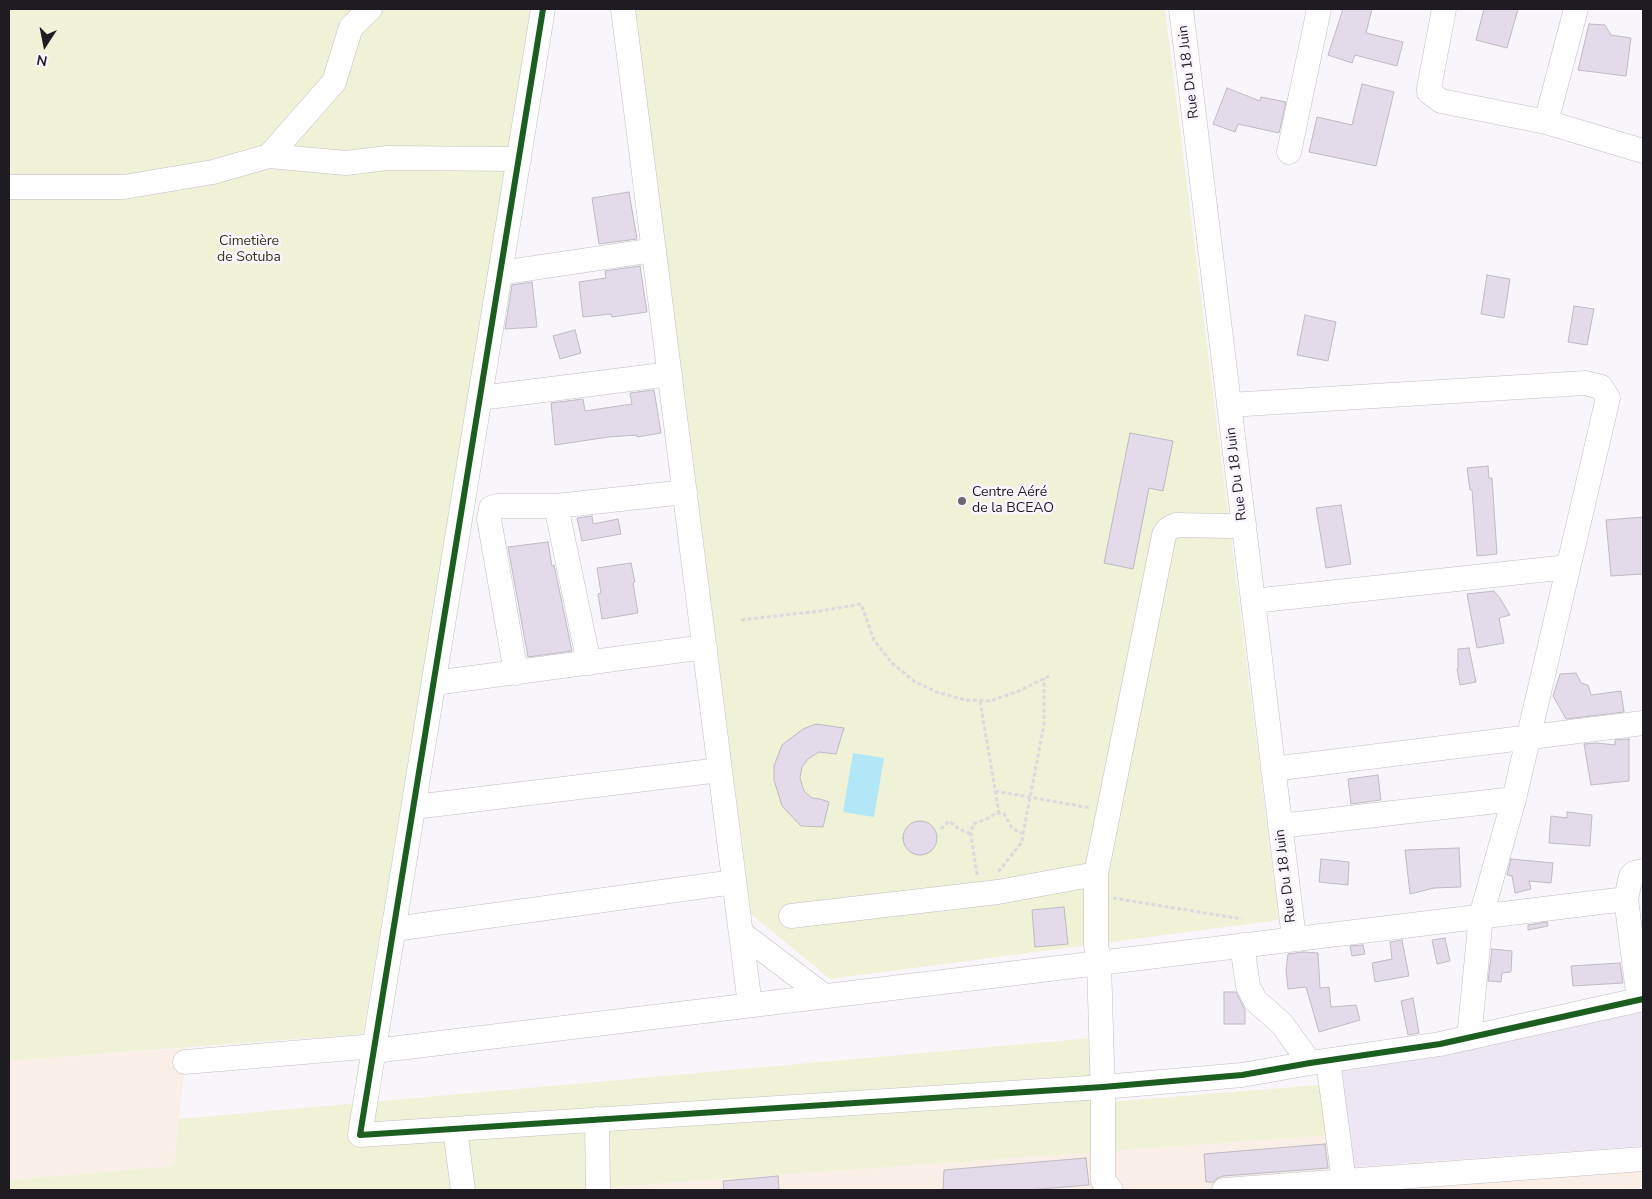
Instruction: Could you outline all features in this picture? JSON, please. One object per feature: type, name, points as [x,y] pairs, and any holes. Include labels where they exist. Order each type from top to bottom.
[{"type":"street","points":[[269,156],[334,82],[351,27],[370,9]]},
{"type":"street","points":[[624,9],[750,1005]]},
{"type":"street","name":"Rue Du 18 Juin","points":[[1181,9],[1294,938]]},
{"type":"street","points":[[1289,152],[1319,9]]},
{"type":"street","points":[[1444,9],[1429,92],[1441,101],[1546,122],[1643,151]]},
{"type":"street","points":[[1546,122],[1576,9]]},
{"type":"street","points":[[550,10],[519,159],[360,1134],[1103,1088],[1242,1075],[1440,1044],[1641,999],[1626,899],[1631,876],[1634,873],[1643,871]]},
{"type":"street","points":[[9,188],[124,187],[214,172],[269,156],[346,163],[387,158],[519,159]]},
{"type":"street","points":[[500,273],[654,250]]},
{"type":"street","points":[[480,398],[670,374]]},
{"type":"street","points":[[1229,405],[1585,383],[1601,387],[1608,398],[1514,799],[1481,916],[1469,1038]]},
{"type":"street","points":[[516,673],[489,519],[491,508],[497,506],[556,506],[685,492]]},
{"type":"street","points":[[556,506],[589,663]]},
{"type":"street","points":[[1111,1190],[1103,1181],[1103,1088],[1099,962],[1096,945],[1096,885],[1164,535],[1168,529],[1176,525],[1231,526],[1244,524]]},
{"type":"street","points":[[1253,601],[1568,567]]},
{"type":"street","points":[[434,683],[705,648]]},
{"type":"street","points":[[1273,768],[1643,723]]},
{"type":"street","points":[[414,806],[720,770]]},
{"type":"street","points":[[1280,826],[1514,799]]},
{"type":"street","points":[[394,930],[734,882]]},
{"type":"street","points":[[791,916],[980,893],[1096,885]]},
{"type":"street","points":[[186,1062],[374,1048],[750,1005],[1626,899]]},
{"type":"street","points":[[741,933],[824,996]]},
{"type":"street","points":[[1242,945],[1248,986],[1255,1000],[1282,1024],[1319,1062],[1344,1182]]},
{"type":"street","points":[[597,1120],[598,1190]]},
{"type":"street","points":[[455,1128],[463,1190]]},
{"type":"street","points":[[1224,1190],[1643,1159]]},
{"type":"path","points":[[741,620],[820,611],[861,604],[874,640],[892,663],[915,682],[937,692],[965,700],[990,701],[1049,676]]},
{"type":"path","points":[[996,875],[1022,842],[1044,725],[1044,678]]},
{"type":"path","points":[[980,701],[999,813]]},
{"type":"path","points":[[995,791],[1109,812]]},
{"type":"path","points":[[980,893],[971,834],[974,824],[987,819],[996,812],[1004,814],[1012,828],[1023,834]]},
{"type":"path","points":[[941,829],[949,821],[971,834]]},
{"type":"path","points":[[1096,885],[1242,919]]},
{"type":"shaded area","points":[[1643,1008],[1643,1146],[1354,1167],[1341,1065]]},
{"type":"shaded area","points":[[187,1048],[174,1166],[9,1180],[9,1061]]},
{"type":"shaded area","points":[[1350,1134],[1355,1167],[1643,1146],[1643,1190],[571,1190]]},
{"type":"green space","name":"Cimetière de Sotuba","points":[[9,9],[534,9],[363,1034],[9,1061]]},
{"type":"green space","name":"Centre Aéré de la BCEAO","points":[[631,9],[1165,9],[1279,920],[830,979],[751,914],[684,389]]},
{"type":"green space","points":[[1092,1038],[1097,1103],[1343,1083],[1350,1134],[571,1190],[9,1190],[9,1180],[174,1166],[179,1119]]},
{"type":"water","points":[[853,753],[884,758],[874,817],[843,812]]},
{"type":"building","points":[[1343,9],[1372,9],[1366,33],[1403,42],[1397,66],[1355,55],[1352,63],[1328,55]]},
{"type":"building","points":[[1484,9],[1518,9],[1507,48],[1476,40]]},
{"type":"building","points":[[1589,24],[1605,25],[1611,35],[1631,38],[1626,76],[1578,70]]},
{"type":"building","points":[[1362,84],[1394,92],[1376,166],[1309,152],[1317,117],[1352,125]]},
{"type":"building","points":[[1227,88],[1260,101],[1261,97],[1286,102],[1279,133],[1238,124],[1235,132],[1213,124]]},
{"type":"building","points":[[629,192],[637,239],[599,244],[592,198]]},
{"type":"building","points":[[640,266],[647,312],[612,317],[611,314],[583,317],[579,282],[606,278],[605,271]]},
{"type":"building","points":[[1487,275],[1510,279],[1504,318],[1481,314]]},
{"type":"building","points":[[532,282],[537,327],[505,329],[512,285]]},
{"type":"building","points":[[1574,306],[1594,309],[1587,345],[1568,342]]},
{"type":"building","points":[[1305,315],[1336,322],[1328,361],[1297,355]]},
{"type":"building","points":[[575,330],[581,353],[560,359],[553,336]]},
{"type":"building","points":[[654,390],[661,433],[637,437],[637,435],[609,437],[555,445],[551,403],[583,399],[585,411],[632,404],[630,393]]},
{"type":"building","points":[[1130,433],[1173,441],[1163,491],[1149,488],[1133,569],[1104,563]]},
{"type":"building","points":[[1488,466],[1489,478],[1492,478],[1497,554],[1477,556],[1472,490],[1470,490],[1467,468]]},
{"type":"building","points":[[1341,505],[1351,564],[1326,568],[1316,508]]},
{"type":"building","points":[[592,516],[593,524],[618,519],[621,534],[582,541],[577,518]]},
{"type":"building","points":[[1643,517],[1643,574],[1611,576],[1606,520]]},
{"type":"building","points":[[548,542],[572,651],[528,657],[508,547]]},
{"type":"building","points":[[631,563],[638,613],[602,619],[598,594],[601,593],[597,568]]},
{"type":"building","points":[[1494,591],[1510,615],[1499,618],[1504,643],[1477,648],[1467,594]]},
{"type":"building","points":[[1469,648],[1476,682],[1460,685],[1457,669],[1458,649]]},
{"type":"building","points":[[1576,673],[1581,683],[1588,685],[1591,695],[1621,691],[1624,712],[1566,719],[1553,696],[1560,674]]},
{"type":"building","points":[[816,724],[844,728],[836,754],[819,752],[808,759],[802,767],[800,778],[804,791],[812,798],[829,802],[823,827],[801,826],[782,806],[774,780],[774,766],[782,745],[803,729]]},
{"type":"building","points":[[1629,739],[1629,781],[1591,785],[1584,744],[1615,745],[1615,740]]},
{"type":"building","points":[[1378,775],[1381,800],[1351,804],[1348,779]]},
{"type":"building","points":[[1567,812],[1592,815],[1590,846],[1549,843],[1551,816],[1567,818]]},
{"type":"building","points":[[920,821],[927,822],[932,826],[936,831],[936,845],[932,850],[927,854],[920,855],[913,854],[908,850],[904,845],[903,838],[904,831],[908,826],[913,822]]},
{"type":"building","points":[[1459,848],[1461,887],[1434,888],[1410,894],[1405,850]]},
{"type":"building","points":[[1321,859],[1349,862],[1348,885],[1319,882]]},
{"type":"building","points":[[1511,859],[1553,863],[1551,883],[1529,881],[1531,889],[1515,893],[1512,876],[1507,875]]},
{"type":"building","points":[[1064,907],[1068,944],[1035,947],[1032,910]]},
{"type":"building","points":[[1547,922],[1548,926],[1528,930],[1528,925]]},
{"type":"building","points":[[1445,938],[1450,961],[1437,964],[1432,940]]},
{"type":"building","points":[[1402,940],[1409,976],[1375,982],[1372,963],[1392,959],[1390,942]]},
{"type":"building","points":[[1363,945],[1365,954],[1352,956],[1350,946]]},
{"type":"building","points":[[1492,949],[1512,951],[1511,972],[1502,973],[1501,982],[1488,981]]},
{"type":"building","points":[[1318,953],[1320,988],[1329,987],[1331,1007],[1356,1005],[1360,1020],[1319,1032],[1306,987],[1288,989],[1286,970],[1288,954]]},
{"type":"building","points":[[1620,963],[1623,983],[1573,986],[1571,966]]},
{"type":"building","points":[[1224,992],[1236,992],[1245,1010],[1245,1024],[1224,1024]]},
{"type":"building","points":[[1413,998],[1419,1033],[1408,1035],[1401,1001]]},
{"type":"building","points":[[1325,1144],[1328,1168],[1223,1176],[1217,1178],[1214,1182],[1206,1182],[1204,1154]]},
{"type":"building","points":[[1086,1158],[1089,1185],[1029,1190],[943,1190],[944,1170]]},
{"type":"building","points":[[778,1176],[779,1190],[724,1190],[723,1181]]},
{"type":"cycle path","points":[[543,9],[360,1135],[1103,1087],[1242,1075],[1440,1044],[1643,999]]},
{"type":"place","name":"Centre Aéré de la BCEAO","points":[[962,501]]}]
